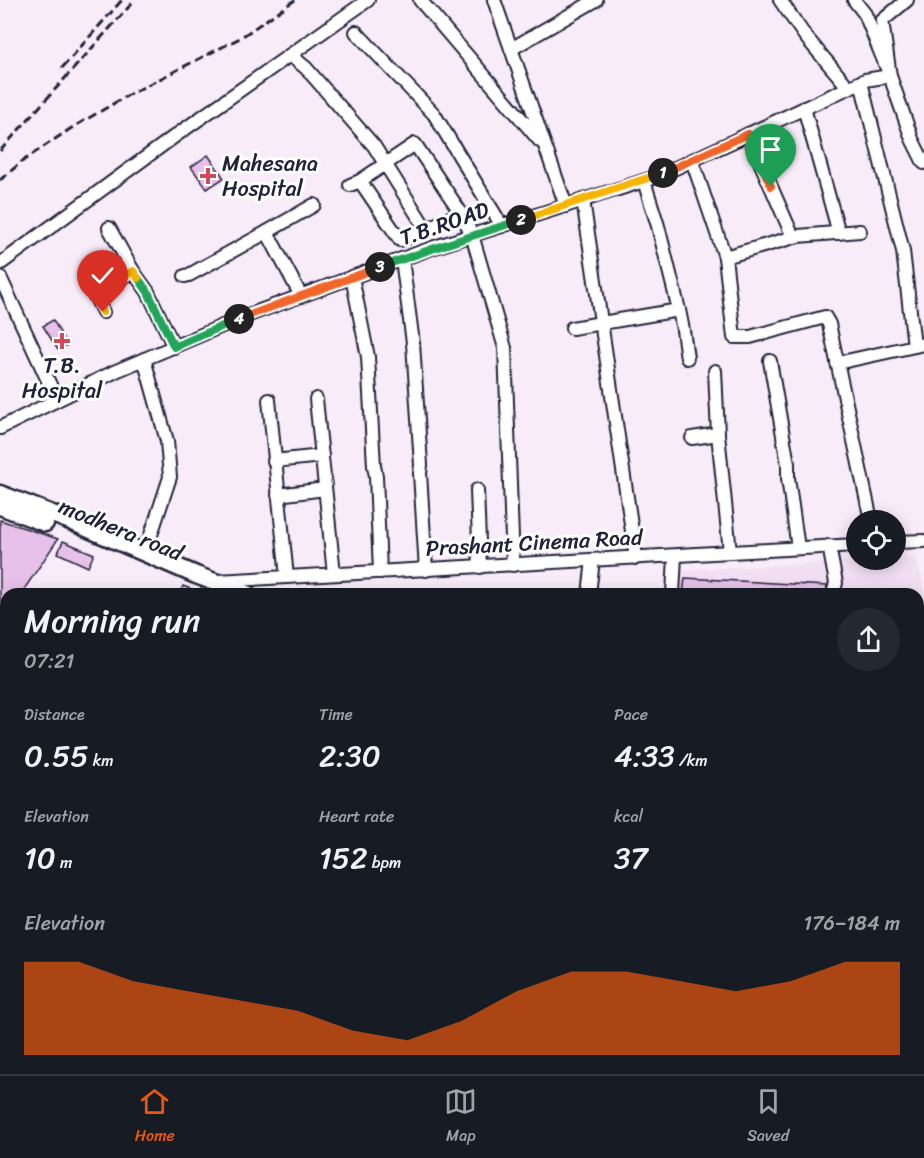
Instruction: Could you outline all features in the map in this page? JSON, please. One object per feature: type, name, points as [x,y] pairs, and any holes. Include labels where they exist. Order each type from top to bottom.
[{"type":"main road","points":[[0,494],[231,588]]},
{"type":"main road","name":"modhera road","points":[[0,506],[107,545],[211,588]]},
{"type":"street","points":[[0,264],[175,136],[368,0]]},
{"type":"street","points":[[420,0],[545,146]]},
{"type":"street","points":[[494,0],[566,206]]},
{"type":"street","points":[[512,49],[596,0]]},
{"type":"street","points":[[780,0],[849,88]]},
{"type":"street","points":[[854,0],[865,14],[918,139],[924,163]]},
{"type":"street","points":[[890,76],[882,21],[907,0]]},
{"type":"street","points":[[356,32],[434,114],[502,226]]},
{"type":"street","points":[[290,55],[306,68],[374,146],[426,229]]},
{"type":"street","name":"T.B.ROAD","points":[[0,428],[116,371],[246,316],[472,235],[656,177],[865,80],[890,76]]},
{"type":"street","points":[[837,363],[919,345],[903,251],[861,82]]},
{"type":"street","points":[[804,108],[839,232]]},
{"type":"street","points":[[748,134],[793,237]]},
{"type":"street","points":[[426,570],[406,258],[400,240],[355,183],[415,144],[461,213],[472,235],[505,348],[513,565]]},
{"type":"street","points":[[692,160],[725,256],[734,337],[750,337],[825,317],[829,324],[869,510]]},
{"type":"street","points":[[644,181],[679,310],[687,358]]},
{"type":"street","points":[[583,200],[636,558]]},
{"type":"street","points":[[185,276],[314,205]]},
{"type":"street","points":[[400,240],[461,213]]},
{"type":"street","points":[[109,228],[133,271],[148,292],[174,347]]},
{"type":"street","points":[[725,256],[793,237],[860,231]]},
{"type":"street","points":[[267,232],[301,296]]},
{"type":"street","points":[[103,312],[94,294],[133,271]]},
{"type":"street","points":[[0,277],[57,400]]},
{"type":"street","points":[[352,278],[368,357],[380,572]]},
{"type":"street","points":[[572,328],[679,310]]},
{"type":"street","points":[[144,359],[167,441],[170,477],[146,553]]},
{"type":"street","points":[[770,362],[788,464],[798,548]]},
{"type":"street","points":[[715,371],[718,434],[730,552]]},
{"type":"street","points":[[316,399],[334,574]]},
{"type":"street","points":[[269,400],[287,577]]},
{"type":"street","points":[[692,438],[718,434]]},
{"type":"street","points":[[274,461],[322,456]]},
{"type":"street","points":[[278,495],[325,489]]},
{"type":"street","points":[[477,490],[480,567]]},
{"type":"street","points":[[906,542],[924,541]]},
{"type":"street","name":"Prashant Cinema Road","points":[[213,581],[846,545]]},
{"type":"street","points":[[829,546],[836,583],[835,588]]},
{"type":"street","points":[[673,588],[675,556]]},
{"type":"street","points":[[590,588],[593,560]]},
{"type":"shaded area","points":[[906,558],[915,558],[924,582],[924,588],[665,588],[668,571],[846,562],[846,570],[906,570]]},
{"type":"building","points":[[208,155],[224,178],[207,189],[191,167]]},
{"type":"building","points":[[53,320],[67,345],[58,350],[43,326]]},
{"type":"building","points":[[0,520],[58,539],[25,588],[0,588]]},
{"type":"building","points":[[63,541],[94,554],[88,567],[58,553]]},
{"type":"building","points":[[685,578],[827,586],[827,588],[684,588]]},
{"type":"railway","points":[[62,68],[122,0]]},
{"type":"railway","points":[[0,151],[135,0]]},
{"type":"railway","points":[[0,180],[24,160],[70,129],[130,94],[240,38],[295,0]]},
{"type":"place","name":"Mahesana Hospital","points":[[208,176]]},
{"type":"place","name":"T.B. Hospital","points":[[62,341]]},
{"type":"route","points":[[103,312],[94,294],[133,271],[148,292],[174,347],[246,316],[435,248],[656,177],[748,134],[771,186]]}]
